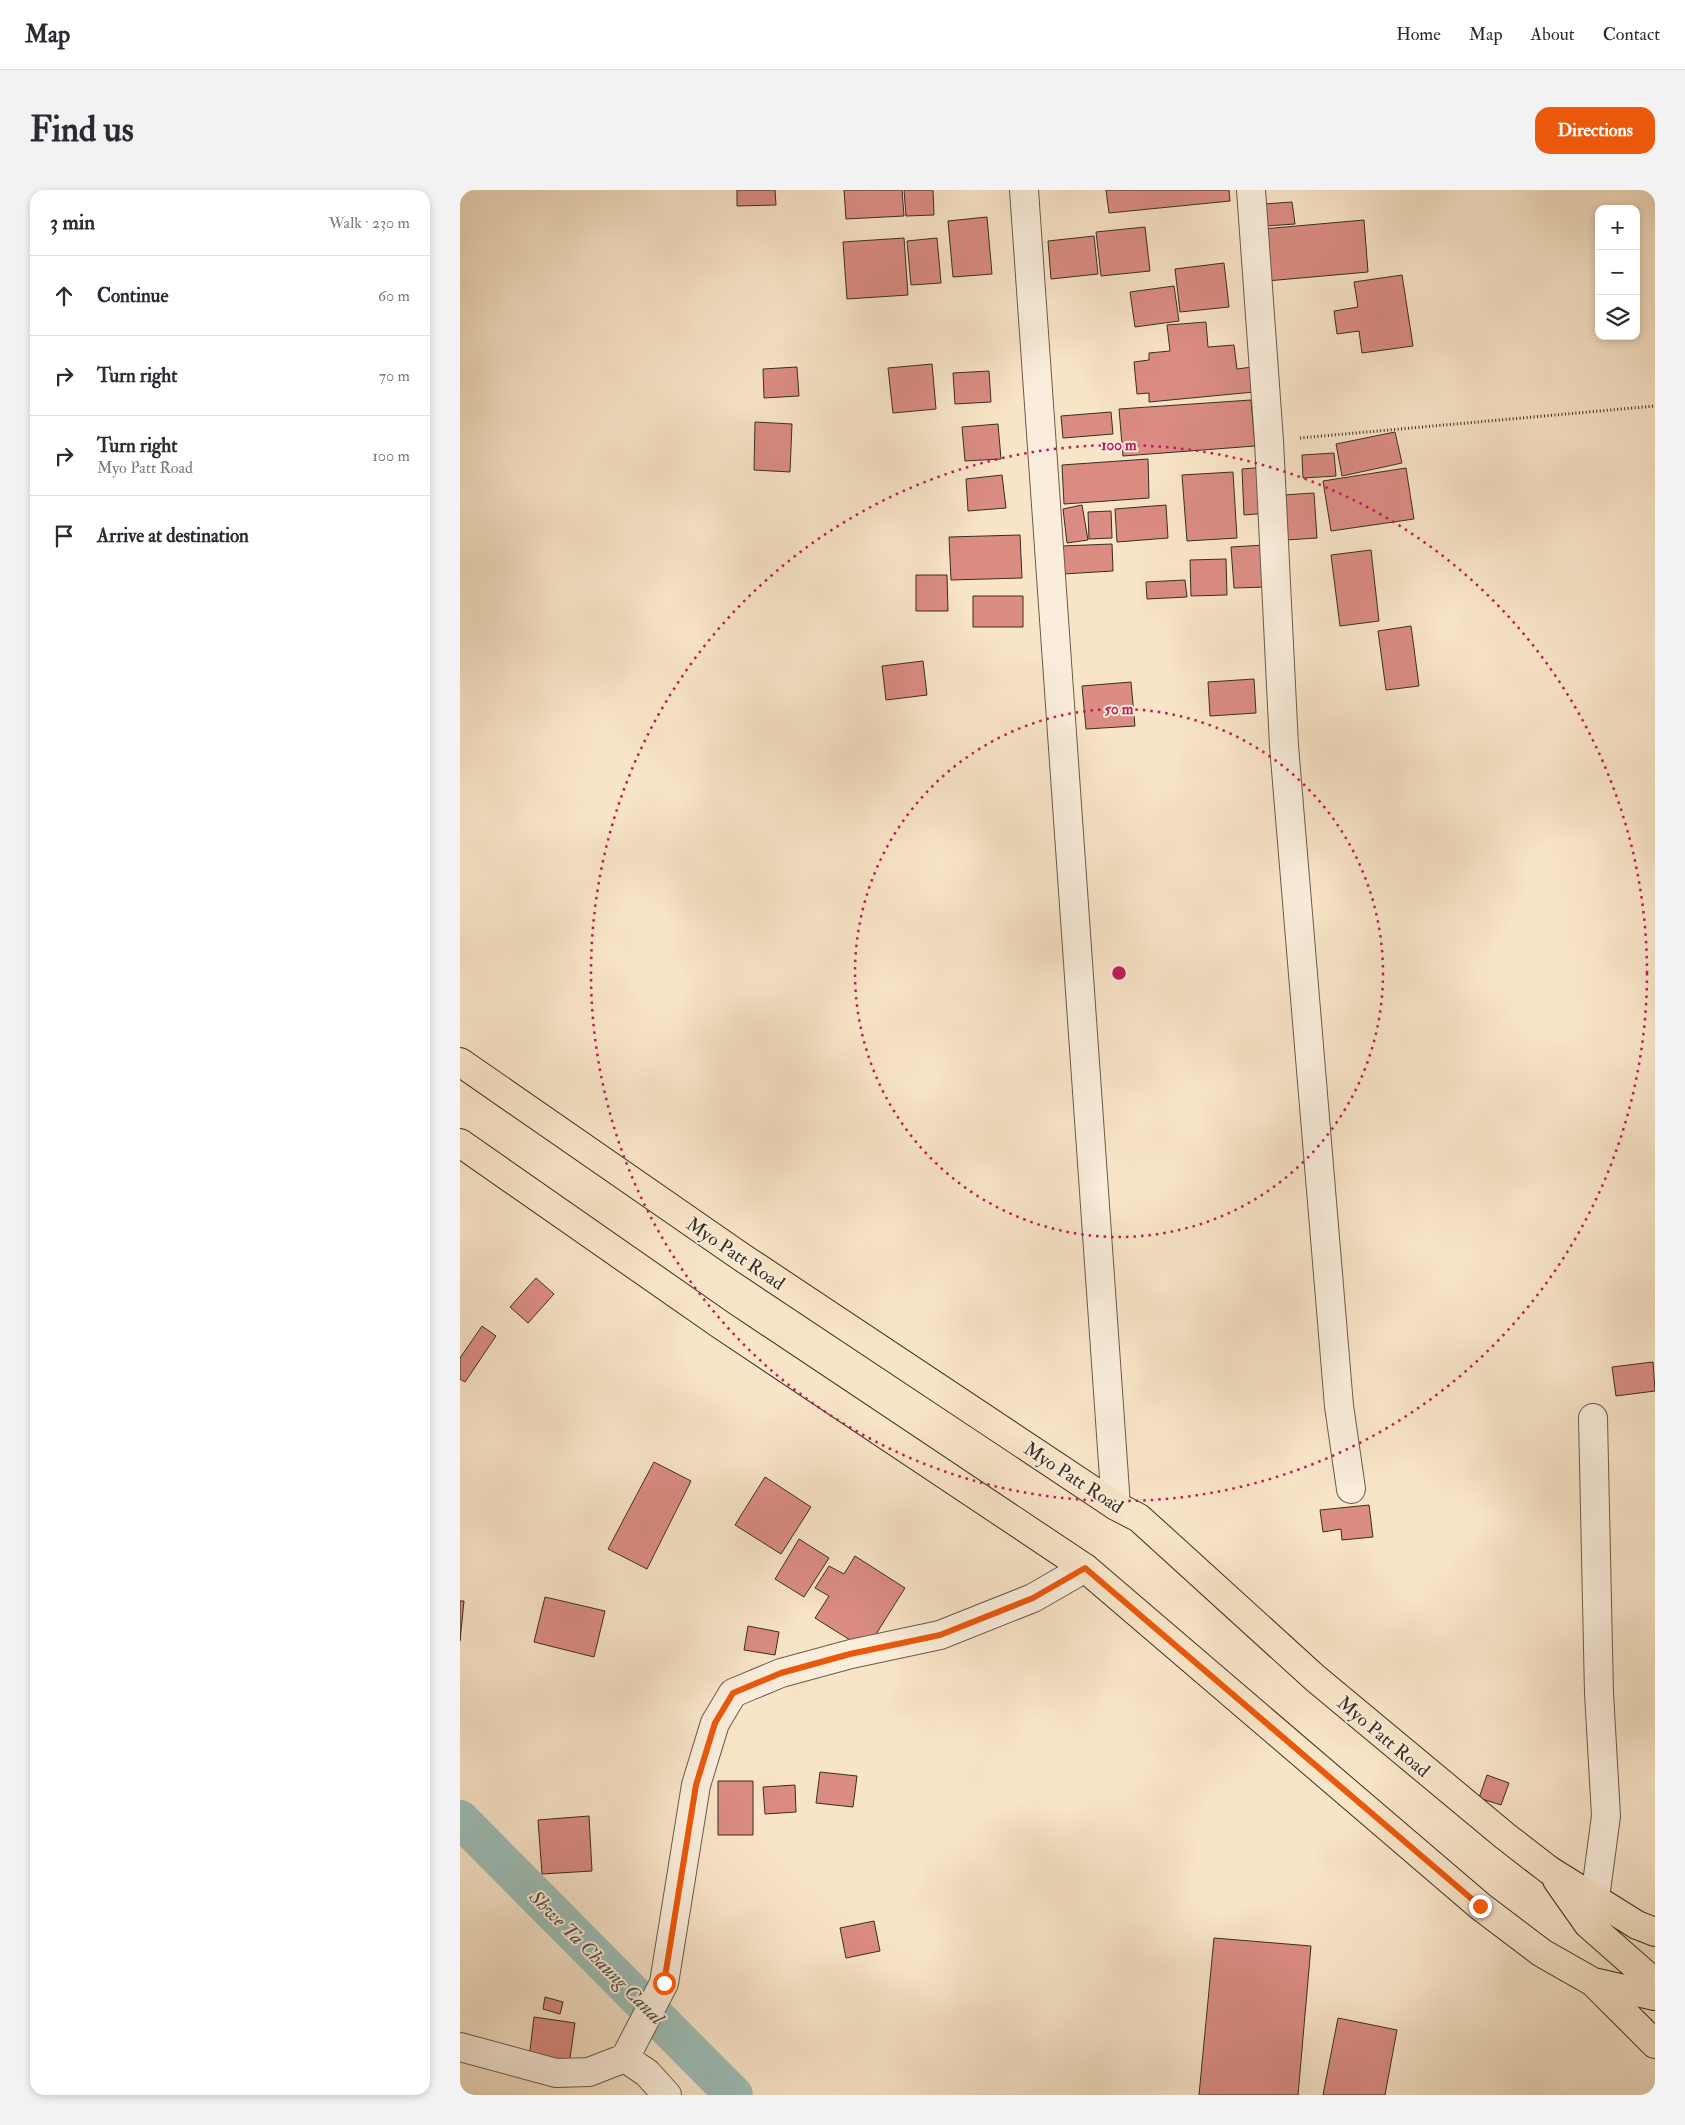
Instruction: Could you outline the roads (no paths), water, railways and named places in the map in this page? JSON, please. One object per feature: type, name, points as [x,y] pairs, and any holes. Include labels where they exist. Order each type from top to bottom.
[{"type":"main road","name":"Myo Patt Road","points":[[460,1062],[740,1256],[1116,1506],[1139,1518],[1315,1678],[1505,1836],[1549,1870],[1637,1925],[1655,1932]]},
{"type":"main road","points":[[460,1142],[721,1325],[1085,1568],[1480,1906],[1542,1953],[1593,1982],[1655,2044]]},
{"type":"main road","points":[[1549,1870],[1588,1924],[1655,1984]]},
{"type":"main road","points":[[1593,1982],[1655,1996]]},
{"type":"street","points":[[1024,190],[1116,1506]]},
{"type":"street","points":[[1251,190],[1269,441],[1284,746],[1339,1406],[1351,1490]]},
{"type":"street","points":[[1593,1418],[1599,1693],[1606,1816],[1595,1898]]},
{"type":"street","points":[[460,2047],[556,2073],[589,2072],[625,2058],[664,1983],[696,1785],[715,1723],[733,1693],[781,1673],[850,1654],[940,1635],[1033,1598],[1085,1568]]},
{"type":"street","points":[[625,2058],[647,2073],[667,2095]]},
{"type":"waterway","name":"Shwe Ta Chaung Canal","points":[[460,1819],[734,2095]]}]
